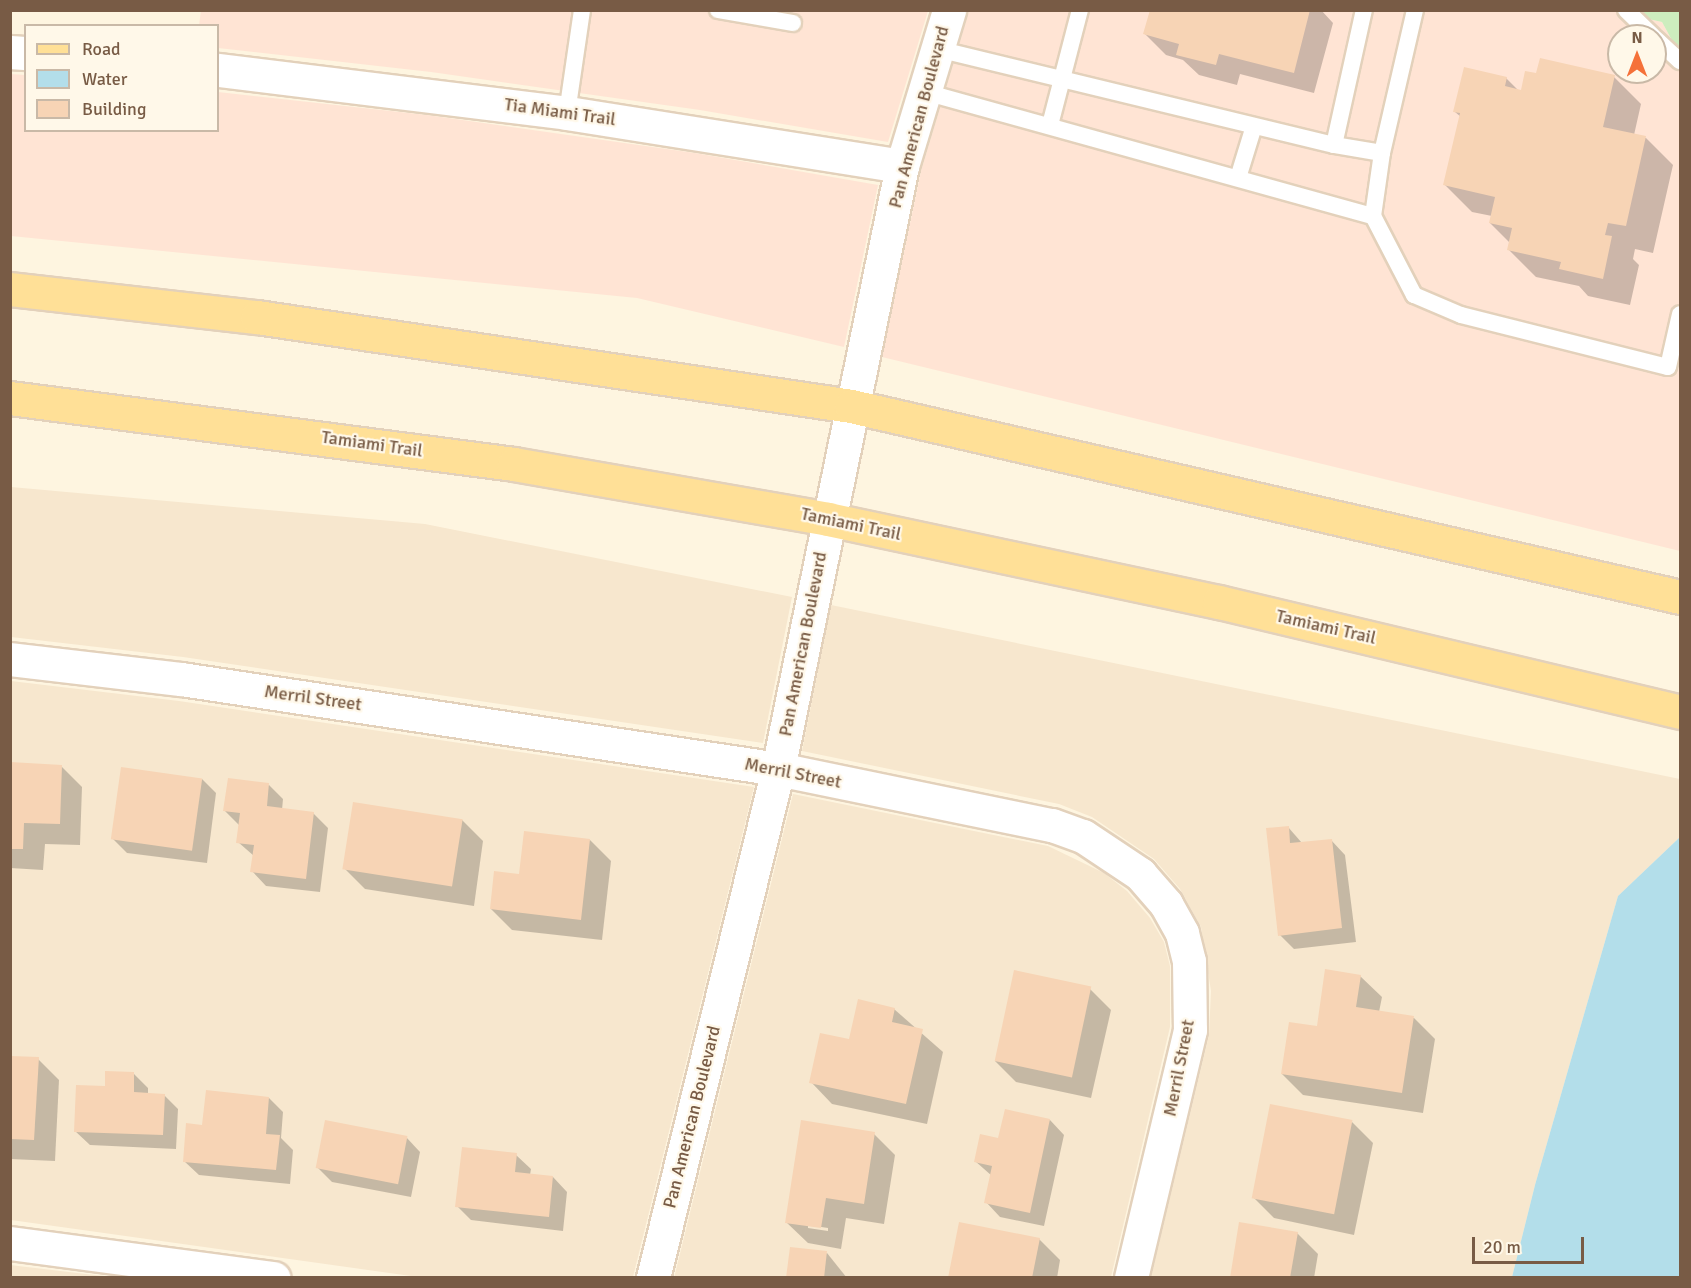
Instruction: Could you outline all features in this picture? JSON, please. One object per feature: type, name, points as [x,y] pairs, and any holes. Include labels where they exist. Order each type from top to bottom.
[{"type":"main road","points":[[10,289],[257,317],[851,406],[1680,597]]},
{"type":"main road","name":"Tamiami Trail","points":[[10,398],[514,464],[828,519],[1219,602],[1680,711]]},
{"type":"street","name":"Pan American Boulevard","points":[[653,1278],[778,769],[902,166],[949,10]]},
{"type":"street","name":"Tia Miami Trail","points":[[219,70],[567,113],[902,166]]},
{"type":"street","name":"Merril Street","points":[[10,659],[216,684],[778,769],[1052,825],[1083,836],[1114,854],[1140,874],[1166,904],[1182,933],[1189,961],[1190,1030],[1131,1278]]},
{"type":"street","points":[[10,1242],[274,1278]]},
{"type":"lane","points":[[567,113],[582,10]]},
{"type":"lane","points":[[718,10],[793,23]]},
{"type":"lane","points":[[1050,125],[1080,10]]},
{"type":"lane","points":[[1334,145],[1364,10]]},
{"type":"lane","points":[[1415,10],[1382,153],[1373,216],[1414,295],[1461,315],[1668,368],[1680,314]]},
{"type":"lane","points":[[1626,10],[1641,24]]},
{"type":"lane","points":[[938,49],[1334,145],[1382,153]]},
{"type":"lane","points":[[1667,49],[1680,61]]},
{"type":"lane","points":[[925,92],[1373,216]]},
{"type":"lane","points":[[1238,178],[1254,126]]},
{"type":"shaded area","points":[[201,10],[928,11],[888,142],[700,110],[431,72],[219,48],[219,24],[199,24]]},
{"type":"shaded area","points":[[969,11],[1612,11],[1663,24],[1607,24],[1607,84],[1667,84],[1667,31],[1680,55],[1680,551],[882,357],[921,171]]},
{"type":"shaded area","points":[[10,74],[24,75],[24,132],[219,132],[219,92],[427,115],[695,153],[878,185],[844,347],[637,298],[11,236]]},
{"type":"shaded area","points":[[11,487],[425,524],[792,597],[763,743],[183,657],[11,637]]},
{"type":"shaded area","points":[[831,605],[1680,779],[1680,837],[1618,896],[1535,1185],[1512,1277],[1151,1277],[1209,1035],[1211,991],[1201,927],[1180,889],[1154,859],[1092,817],[1059,804],[802,751]]},
{"type":"shaded area","points":[[11,681],[179,701],[754,787],[633,1277],[418,1277],[11,1220]]},
{"type":"shaded area","points":[[793,794],[1048,846],[1104,873],[1127,891],[1150,918],[1164,942],[1170,966],[1170,1027],[1111,1277],[674,1278]]},
{"type":"shaded area","points":[[10,1265],[94,1275],[116,1277],[11,1277]]},
{"type":"green space","points":[[1612,11],[1680,11],[1680,55],[1667,31],[1667,24]]},
{"type":"water","points":[[1680,837],[1680,1277],[1512,1277],[1535,1185],[1618,896]]},
{"type":"building","points":[[1150,10],[1310,10],[1294,73],[1219,54],[1216,65],[1176,55],[1179,44],[1143,34]]},
{"type":"building","points":[[1540,58],[1607,73],[1607,84],[1613,84],[1603,127],[1646,136],[1626,226],[1608,223],[1605,235],[1612,236],[1603,279],[1559,269],[1561,262],[1507,250],[1512,228],[1489,223],[1495,197],[1443,185],[1460,113],[1453,112],[1464,67],[1507,77],[1505,86],[1521,90],[1525,71],[1536,73]]},
{"type":"building","points":[[10,762],[62,765],[60,824],[24,823],[23,849],[10,849]]},
{"type":"building","points":[[121,767],[202,778],[192,851],[111,839]]},
{"type":"building","points":[[228,778],[269,783],[267,806],[314,812],[306,879],[250,872],[254,845],[236,843],[240,813],[223,811]]},
{"type":"building","points":[[353,802],[463,819],[452,887],[342,869]]},
{"type":"building","points":[[1289,826],[1290,843],[1332,839],[1342,928],[1278,936],[1266,828]]},
{"type":"building","points":[[524,831],[590,839],[581,920],[490,909],[494,871],[519,874]]},
{"type":"building","points":[[1325,969],[1361,975],[1356,1007],[1414,1016],[1402,1093],[1281,1074],[1289,1022],[1317,1026]]},
{"type":"building","points":[[1014,970],[1091,986],[1072,1077],[995,1061]]},
{"type":"building","points":[[858,999],[895,1008],[892,1022],[923,1029],[906,1104],[809,1083],[820,1033],[849,1039]]},
{"type":"building","points":[[10,1056],[39,1057],[34,1140],[10,1139]]},
{"type":"building","points":[[105,1071],[134,1072],[134,1092],[165,1094],[163,1135],[74,1132],[76,1085],[105,1086]]},
{"type":"building","points":[[206,1090],[269,1097],[266,1134],[280,1135],[276,1170],[183,1162],[186,1123],[202,1125]]},
{"type":"building","points":[[1270,1104],[1352,1120],[1334,1214],[1252,1198]]},
{"type":"building","points":[[1005,1109],[1050,1119],[1030,1213],[984,1203],[992,1166],[974,1162],[980,1134],[998,1138]]},
{"type":"building","points":[[325,1120],[407,1136],[398,1184],[316,1168]]},
{"type":"building","points":[[801,1120],[875,1132],[864,1204],[826,1198],[821,1228],[785,1223]]},
{"type":"building","points":[[462,1147],[517,1153],[515,1172],[553,1176],[549,1217],[455,1207]]},
{"type":"building","points":[[959,1222],[1040,1238],[1032,1278],[948,1278]]},
{"type":"building","points":[[1239,1222],[1298,1232],[1290,1278],[1230,1278]]},
{"type":"building","points":[[790,1247],[827,1251],[824,1278],[786,1278]]}]
